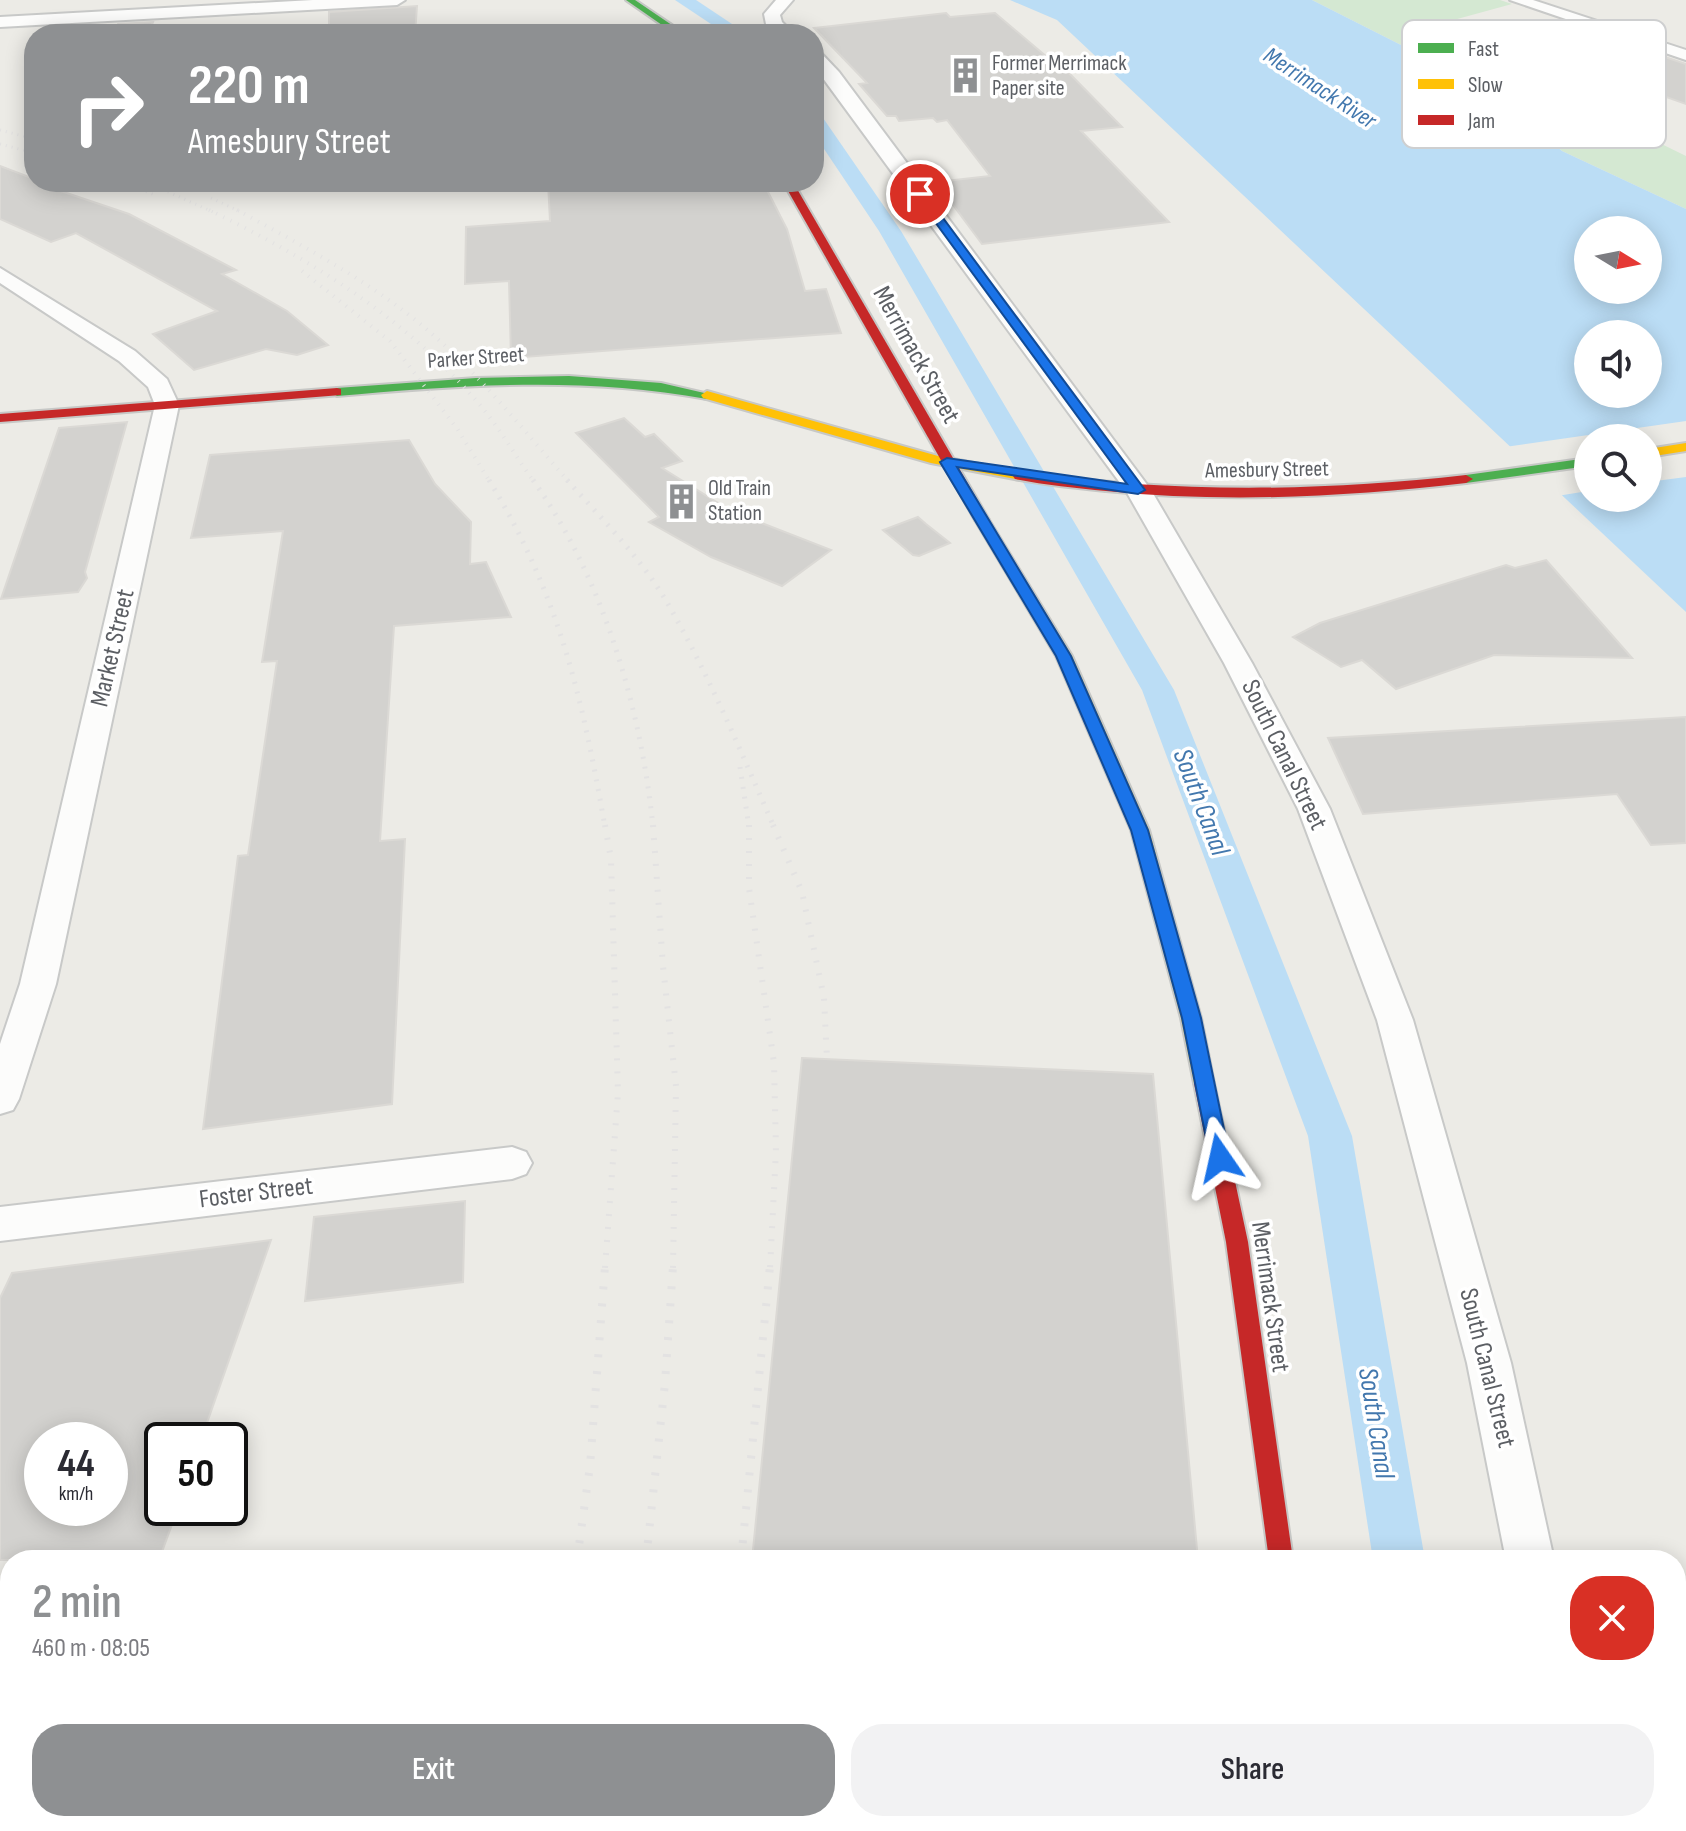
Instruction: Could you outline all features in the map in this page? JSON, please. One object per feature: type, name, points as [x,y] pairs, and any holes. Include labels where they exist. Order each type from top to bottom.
[{"type":"main road","points":[[630,0],[666,24]]},
{"type":"main road","name":"Merrimack Street","points":[[794,192],[947,462],[1064,656],[1140,830],[1191,1018],[1237,1242],[1280,1550]]},
{"type":"main road","name":"Parker Street","points":[[0,418],[511,378],[597,379],[639,383],[732,400],[947,462]]},
{"type":"main road","points":[[1662,451],[1686,447]]},
{"type":"main road","name":"Amesbury Street","points":[[947,462],[1123,489],[1273,496],[1373,491],[1574,464]]},
{"type":"street","points":[[0,22],[242,5],[397,0]]},
{"type":"street","points":[[774,24],[772,14],[785,0]]},
{"type":"street","points":[[1518,0],[1579,20]]},
{"type":"street","points":[[1666,48],[1686,55]]},
{"type":"street","name":"South Canal Street","points":[[824,67],[1123,489],[1238,663],[1314,809],[1395,1020],[1489,1363],[1528,1550]]},
{"type":"street","points":[[0,274],[127,356],[159,384],[167,405]]},
{"type":"street","name":"Market Street","points":[[0,1099],[38,984],[167,405]]},
{"type":"street","name":"Foster Street","points":[[0,1224],[512,1163]]},
{"type":"green space","points":[[1312,0],[1500,0],[1512,4],[1454,20],[1402,20],[1402,46]]},
{"type":"green space","points":[[1666,146],[1686,156],[1686,209],[1558,148]]},
{"type":"water","name":"Merrimack River","points":[[1010,0],[1312,0],[1402,46],[1402,148],[1558,148],[1686,209],[1686,612],[1580,512],[1662,512],[1662,424],[1574,424],[1574,507],[1057,20]]},
{"type":"pier","points":[[1686,421],[1686,477],[1662,480],[1662,424]]},
{"type":"pier","points":[[1574,437],[1574,493],[1557,496],[1505,447]]},
{"type":"building","points":[[417,6],[416,24],[329,24],[329,12]]},
{"type":"building","points":[[946,13],[950,17],[995,13],[1060,68],[1063,67],[1122,127],[1081,131],[1169,222],[982,244],[936,182],[990,176],[947,120],[899,121],[896,116],[887,116],[859,84],[867,83],[824,38],[824,27]]},
{"type":"building","points":[[1666,57],[1686,64],[1686,104],[1666,97]]},
{"type":"building","points":[[0,166],[24,175],[24,192],[64,192],[129,214],[236,270],[222,274],[287,311],[328,345],[297,355],[266,349],[194,370],[153,334],[217,311],[76,233],[51,242],[0,219]]},
{"type":"building","points":[[549,192],[768,192],[787,229],[805,291],[826,289],[841,333],[511,358],[509,281],[465,284],[466,227],[550,221]]},
{"type":"building","name":"Old Train Station","points":[[624,418],[645,437],[654,434],[682,461],[662,468],[731,511],[831,550],[782,586],[711,557],[649,522],[659,517],[576,433]]},
{"type":"building","points":[[127,422],[85,572],[87,578],[78,592],[1,599],[59,428]]},
{"type":"building","points":[[409,440],[435,484],[471,522],[470,564],[486,562],[511,617],[394,626],[380,841],[405,839],[392,1104],[203,1129],[238,856],[248,855],[277,661],[262,662],[283,531],[191,538],[210,455]]},
{"type":"building","points":[[918,517],[950,543],[919,556],[913,555],[883,530]]},
{"type":"building","points":[[1546,560],[1632,658],[1494,655],[1396,689],[1362,660],[1341,667],[1293,637],[1320,623],[1506,565],[1515,568]]},
{"type":"building","points":[[1686,717],[1686,843],[1651,845],[1617,794],[1363,814],[1328,738]]},
{"type":"building","points":[[802,1058],[1153,1074],[1197,1550],[753,1550]]},
{"type":"building","points":[[465,1201],[463,1282],[305,1301],[314,1217]]},
{"type":"building","points":[[271,1240],[207,1422],[144,1422],[144,1526],[171,1526],[163,1550],[0,1550],[0,1298],[12,1273]]},
{"type":"waterway","name":"South Canal","points":[[684,0],[722,24]]},
{"type":"waterway","name":"South Canal","points":[[824,134],[890,231],[1158,690],[1330,1136],[1397,1550]]},
{"type":"railway","points":[[0,130],[24,136]]},
{"type":"railway","points":[[0,144],[24,150]]},
{"type":"railway","points":[[148,192],[157,196]]},
{"type":"railway","points":[[168,192],[213,212]]},
{"type":"railway","points":[[211,198],[239,211]]},
{"type":"railway","points":[[209,210],[213,212]]},
{"type":"railway","points":[[239,211],[347,272],[431,333],[473,373],[569,482]]},
{"type":"railway","points":[[213,212],[316,268],[384,314],[415,340],[481,407],[534,482]]},
{"type":"railway","points":[[302,271],[390,341],[458,430],[490,482]]},
{"type":"railway","points":[[489,480],[533,564],[565,648],[587,734],[605,827]]},
{"type":"railway","points":[[533,480],[580,559],[615,646],[639,736],[653,827]]},
{"type":"railway","points":[[567,480],[633,555],[668,604],[711,686],[774,827]]},
{"type":"railway","points":[[740,767],[749,827]]},
{"type":"railway","points":[[605,825],[611,859],[618,1093],[605,1268]]},
{"type":"railway","points":[[653,825],[663,966],[676,1086],[673,1268]]},
{"type":"railway","points":[[773,825],[802,892],[824,998],[827,1059]]},
{"type":"railway","points":[[749,827],[749,888],[774,1063],[776,1151],[770,1268]]},
{"type":"railway","points":[[578,1550],[590,1466],[605,1266]]},
{"type":"railway","points":[[647,1550],[665,1383],[673,1266]]},
{"type":"railway","points":[[742,1550],[770,1266]]},
{"type":"traffic: fast","points":[[630,0],[666,24]]},
{"type":"traffic: fast","points":[[337,392],[476,381],[569,380],[615,382],[707,395]]},
{"type":"traffic: fast","points":[[1466,479],[1574,464]]},
{"type":"traffic: slow","points":[[707,395],[936,460],[1020,476]]},
{"type":"traffic: slow","points":[[1662,451],[1686,447]]},
{"type":"traffic: slow","points":[[982,520],[1064,656],[1140,830],[1191,1018],[1204,1083]]},
{"type":"traffic: jam","points":[[794,192],[982,520]]},
{"type":"traffic: jam","points":[[0,418],[337,392]]},
{"type":"traffic: jam","points":[[1020,476],[1132,489],[1243,494],[1354,490],[1466,479]]},
{"type":"traffic: jam","points":[[1204,1083],[1237,1242],[1280,1550]]},
{"type":"place","name":"Former Merrimack Paper site","points":[[966,76]]},
{"type":"place","name":"Old Train Station","points":[[682,501]]},
{"type":"route","points":[[920,194],[1138,490],[947,462],[1064,656],[1140,830],[1191,1018],[1220,1158]]}]
